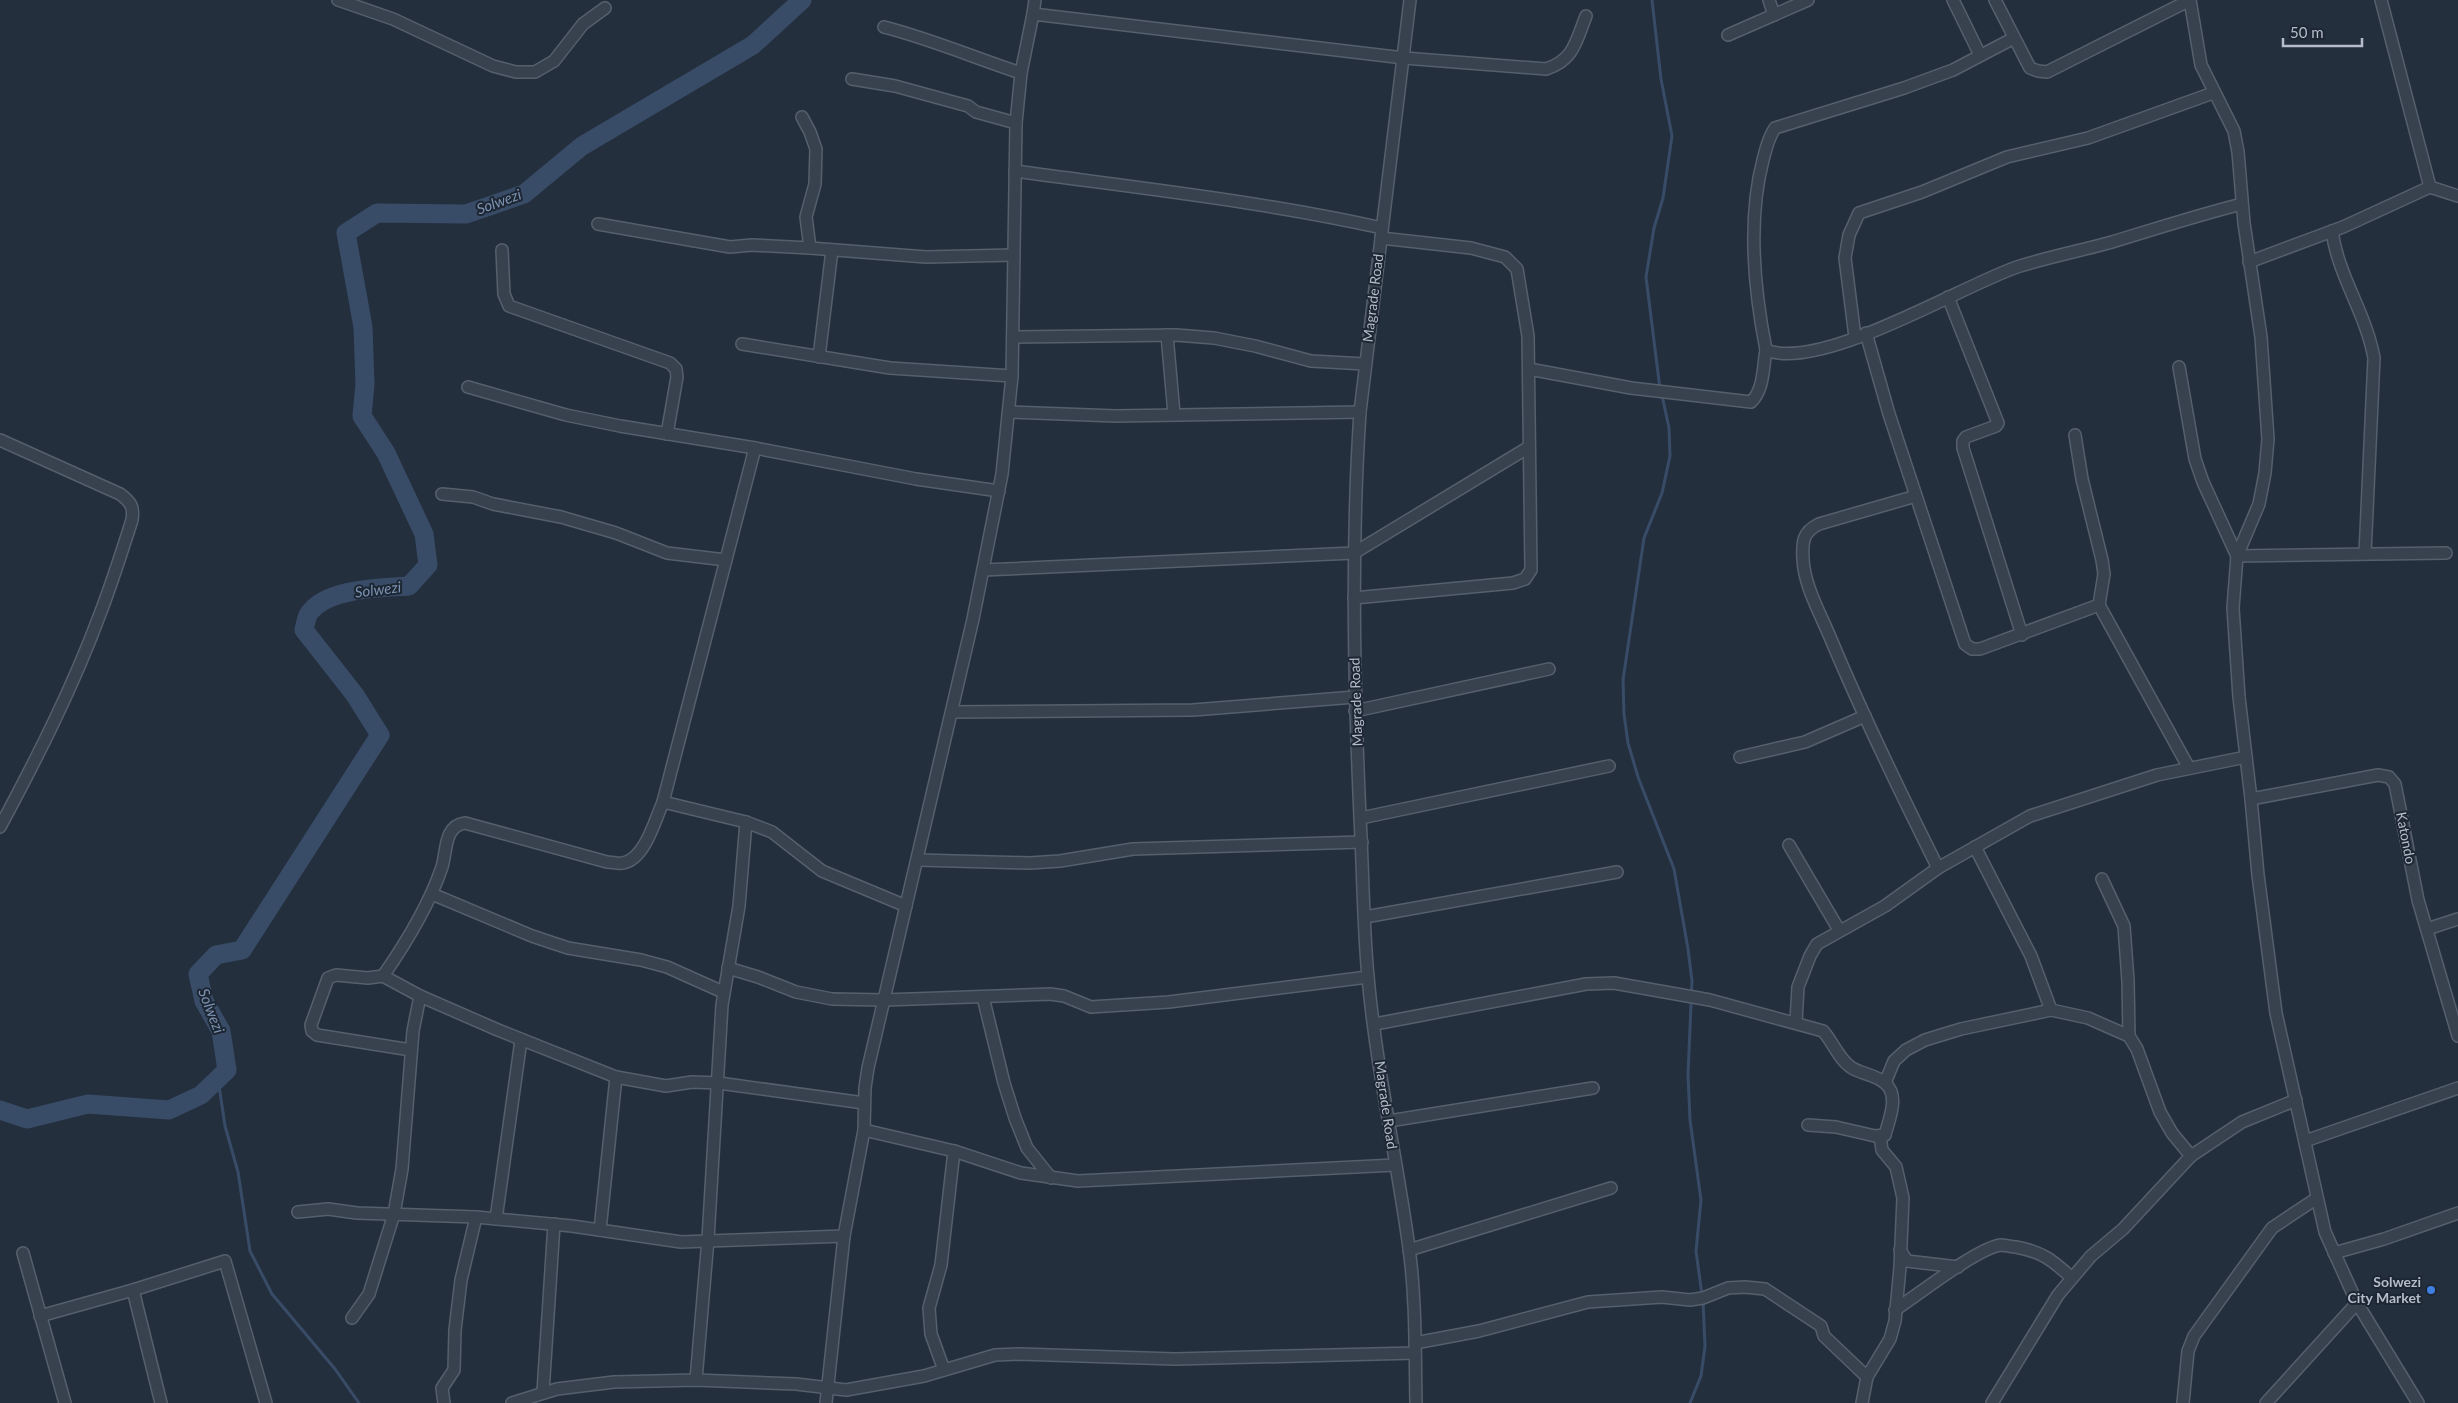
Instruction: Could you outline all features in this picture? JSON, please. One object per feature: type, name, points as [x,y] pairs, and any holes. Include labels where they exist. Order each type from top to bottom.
[{"type":"street","points":[[338,0],[393,19],[494,66],[516,72],[536,72],[554,62],[583,24],[606,8]]},
{"type":"street","points":[[826,1403],[844,1236],[864,1130],[864,1103],[868,1068],[952,712],[998,491],[1009,412],[1014,337],[1016,123],[1021,73],[1035,0]]},
{"type":"street","name":"Magrade Road","points":[[1410,0],[1360,412],[1355,481],[1354,598],[1355,711],[1368,978],[1395,1165],[1410,1250],[1416,1403]]},
{"type":"street","points":[[1768,0],[1774,15]]},
{"type":"street","points":[[1728,35],[1808,0]]},
{"type":"street","points":[[1953,0],[1980,55]]},
{"type":"street","points":[[1995,0],[2030,68],[2038,72],[2047,72],[2190,0],[2201,65],[2213,93],[2234,131],[2238,152],[2249,262],[2261,337],[2268,438],[2259,504],[2237,556],[2233,608],[2239,697],[2258,875],[2276,1013],[2325,1232],[2357,1303],[2418,1403]]},
{"type":"street","points":[[2381,0],[2430,187]]},
{"type":"street","points":[[1033,14],[1404,58],[1546,69],[1557,66],[1574,49],[1586,16]]},
{"type":"street","points":[[884,27],[924,37],[946,47],[1021,73]]},
{"type":"street","points":[[1529,369],[1631,388],[1751,402],[1757,396],[1760,388],[1766,350],[1756,287],[1755,218],[1758,181],[1770,135],[1775,128],[1904,88],[1953,70],[2014,38]]},
{"type":"street","points":[[852,79],[895,86],[968,106],[976,112],[1016,123]]},
{"type":"street","points":[[2099,605],[1980,649],[1972,649],[1965,644],[1861,335],[1845,258],[1850,234],[1860,214],[1922,192],[2007,157],[2088,138],[2213,93]]},
{"type":"street","points":[[802,117],[816,149],[815,184],[806,217],[810,248]]},
{"type":"street","points":[[1015,171],[1242,201],[1314,213],[1381,233],[1472,248],[1495,254],[1512,262],[1519,277],[1528,336],[1531,570],[1529,576],[1513,583],[1354,598]]},
{"type":"street","points":[[2249,262],[2332,231],[2430,187],[2458,196]]},
{"type":"street","points":[[1766,350],[1776,354],[1792,355],[1825,348],[1861,335],[2016,268],[2242,204]]},
{"type":"street","points":[[598,224],[730,247],[752,245],[926,257],[1014,255]]},
{"type":"street","points":[[2332,231],[2339,267],[2371,339],[2374,358],[2365,554]]},
{"type":"street","points":[[502,250],[504,294],[510,306],[670,364],[676,368],[677,377],[667,434]]},
{"type":"street","points":[[819,356],[832,250]]},
{"type":"street","points":[[1948,297],[1998,423],[1996,426],[1966,437],[1963,441],[1963,448],[2022,635]]},
{"type":"street","points":[[1014,337],[1168,335],[1214,338],[1255,346],[1311,361],[1365,364]]},
{"type":"street","points":[[1168,335],[1174,414]]},
{"type":"street","points":[[742,344],[890,368],[1012,376]]},
{"type":"street","points":[[2179,367],[2195,460],[2202,482],[2237,556]]},
{"type":"street","points":[[468,387],[566,415],[755,448],[916,479],[998,491]]},
{"type":"street","points":[[1009,412],[1116,416],[1360,412]]},
{"type":"street","points":[[2075,435],[2082,479],[2104,574],[2099,605],[2189,768]]},
{"type":"street","points":[[0,440],[120,494],[130,501],[134,509],[100,614],[70,687],[33,766],[0,827]]},
{"type":"street","points":[[983,570],[1354,553],[1529,447]]},
{"type":"street","points":[[383,976],[432,894],[442,865],[450,831],[456,824],[465,823],[607,862],[622,863],[633,859],[642,848],[663,802],[755,448]]},
{"type":"street","points":[[442,494],[472,497],[493,504],[561,517],[616,533],[667,553],[726,560]]},
{"type":"street","points":[[1916,496],[1818,524],[1808,530],[1804,540],[1803,560],[1806,580],[1864,716],[1938,868]]},
{"type":"street","points":[[2237,556],[2446,553]]},
{"type":"street","points":[[1355,711],[1549,669]]},
{"type":"street","points":[[952,712],[1193,710],[1355,697]]},
{"type":"street","points":[[1740,758],[1805,742],[1864,716]]},
{"type":"street","points":[[1796,1022],[1798,987],[1810,956],[1817,944],[1839,930],[1860,922],[1938,868],[2030,816],[2157,775],[2246,757]]},
{"type":"street","points":[[1360,818],[1609,766]]},
{"type":"street","name":"Katondo","points":[[2251,799],[2378,775],[2389,777],[2395,784],[2410,862],[2458,1036]]},
{"type":"street","points":[[663,802],[746,822],[772,832],[822,871],[906,906]]},
{"type":"street","points":[[696,1380],[719,1083],[719,1044],[723,992],[739,906],[746,822]]},
{"type":"street","points":[[918,860],[1030,863],[1060,861],[1133,849],[1362,842]]},
{"type":"street","points":[[1789,845],[1839,930]]},
{"type":"street","points":[[1976,847],[2031,956],[2051,1010]]},
{"type":"street","points":[[1365,918],[1617,872]]},
{"type":"street","points":[[2102,879],[2124,926],[2129,1036],[2137,1049],[2160,1112],[2172,1133],[2191,1156]]},
{"type":"street","points":[[432,894],[532,936],[568,948],[641,960],[667,967],[723,992]]},
{"type":"street","points":[[2427,929],[2458,919]]},
{"type":"street","points":[[728,968],[816,997],[884,1000],[1050,994],[1064,996],[1091,1007],[1169,1002],[1284,986],[1368,978]]},
{"type":"street","points":[[411,1050],[317,1036],[312,1031],[311,1025],[328,978],[336,975],[368,978],[383,976],[420,996],[521,1040],[616,1077],[666,1086],[692,1082],[719,1083],[864,1103]]},
{"type":"street","points":[[1375,1024],[1586,984],[1614,983],[1710,1000],[1796,1022],[1823,1031],[1842,1059],[1852,1068],[1885,1083],[1892,1092],[1893,1104],[1885,1135],[1880,1136],[1836,1127],[1808,1125]]},
{"type":"street","points":[[352,1318],[369,1294],[394,1214],[402,1169],[411,1050],[420,996]]},
{"type":"street","points":[[983,997],[1004,1083],[1015,1118],[1027,1148],[1052,1178]]},
{"type":"street","points":[[1885,1083],[1894,1062],[1906,1050],[1925,1040],[1961,1029],[2051,1010],[2088,1018],[2129,1036]]},
{"type":"street","points":[[496,1219],[521,1040]]},
{"type":"street","points":[[600,1230],[616,1077]]},
{"type":"street","points":[[1389,1121],[1593,1088]]},
{"type":"street","points":[[2306,1141],[2458,1088]]},
{"type":"street","points":[[1992,1403],[2058,1295],[2091,1256],[2122,1229],[2191,1156],[2242,1122],[2296,1100]]},
{"type":"street","points":[[864,1130],[954,1151],[1022,1173],[1078,1181],[1115,1181],[1395,1165]]},
{"type":"street","points":[[1862,1403],[1867,1377],[1890,1339],[1895,1310],[1900,1250],[1903,1198],[1896,1168],[1882,1150],[1880,1136]]},
{"type":"street","points":[[944,1370],[931,1334],[929,1308],[941,1265],[954,1151]]},
{"type":"street","points":[[1410,1250],[1612,1188]]},
{"type":"street","points":[[2183,1403],[2187,1360],[2194,1336],[2272,1228],[2317,1198]]},
{"type":"street","points":[[298,1212],[328,1209],[476,1217],[554,1224],[689,1242],[708,1239],[844,1236]]},
{"type":"street","points":[[2334,1253],[2384,1239],[2458,1213]]},
{"type":"street","points":[[444,1403],[442,1388],[454,1370],[455,1330],[461,1280],[476,1217]]},
{"type":"street","points":[[543,1392],[554,1224]]},
{"type":"street","points":[[1895,1310],[1982,1252],[2000,1245],[2036,1251],[2048,1257],[2072,1278]]},
{"type":"street","points":[[1900,1250],[1906,1261],[1958,1267]]},
{"type":"street","points":[[22,1253],[65,1403]]},
{"type":"street","points":[[40,1316],[133,1290],[225,1261],[266,1403]]},
{"type":"street","points":[[512,1403],[525,1401],[543,1392],[614,1382],[696,1380],[846,1390],[864,1388],[944,1370],[978,1359],[1019,1354],[1175,1359],[1415,1348],[1588,1302],[1662,1297],[1690,1300],[1703,1298],[1728,1288],[1765,1289],[1821,1326],[1824,1336],[1867,1377]]},
{"type":"street","points":[[133,1290],[161,1403]]},
{"type":"street","points":[[2266,1403],[2357,1303]]},
{"type":"waterway","name":"Solwezi","points":[[0,1110],[27,1119],[88,1104],[169,1110],[201,1095],[227,1070],[221,1031],[204,1001],[198,974],[216,955],[242,950],[380,735],[355,695],[304,630],[308,615],[316,606],[327,599],[354,591],[409,586],[428,565],[424,534],[386,453],[362,416],[365,384],[363,327],[346,233],[377,213],[466,214],[524,194],[582,146],[753,45],[802,0]]},
{"type":"waterway","points":[[1652,0],[1661,79],[1672,136],[1663,198],[1654,228],[1646,277],[1660,389]]},
{"type":"waterway","points":[[1662,395],[1669,428],[1670,456],[1662,493],[1644,538],[1623,680],[1624,714],[1628,743],[1638,777],[1674,869],[1688,949],[1692,981],[1688,1075],[1690,1120],[1701,1200],[1696,1251],[1702,1295]]},
{"type":"waterway","points":[[218,1079],[225,1126],[238,1172],[250,1251],[272,1294],[335,1369],[359,1403]]},
{"type":"waterway","points":[[1690,1403],[1701,1376],[1705,1346],[1703,1301]]},
{"type":"place","name":"Solwezi City Market","points":[[2431,1290]]}]
